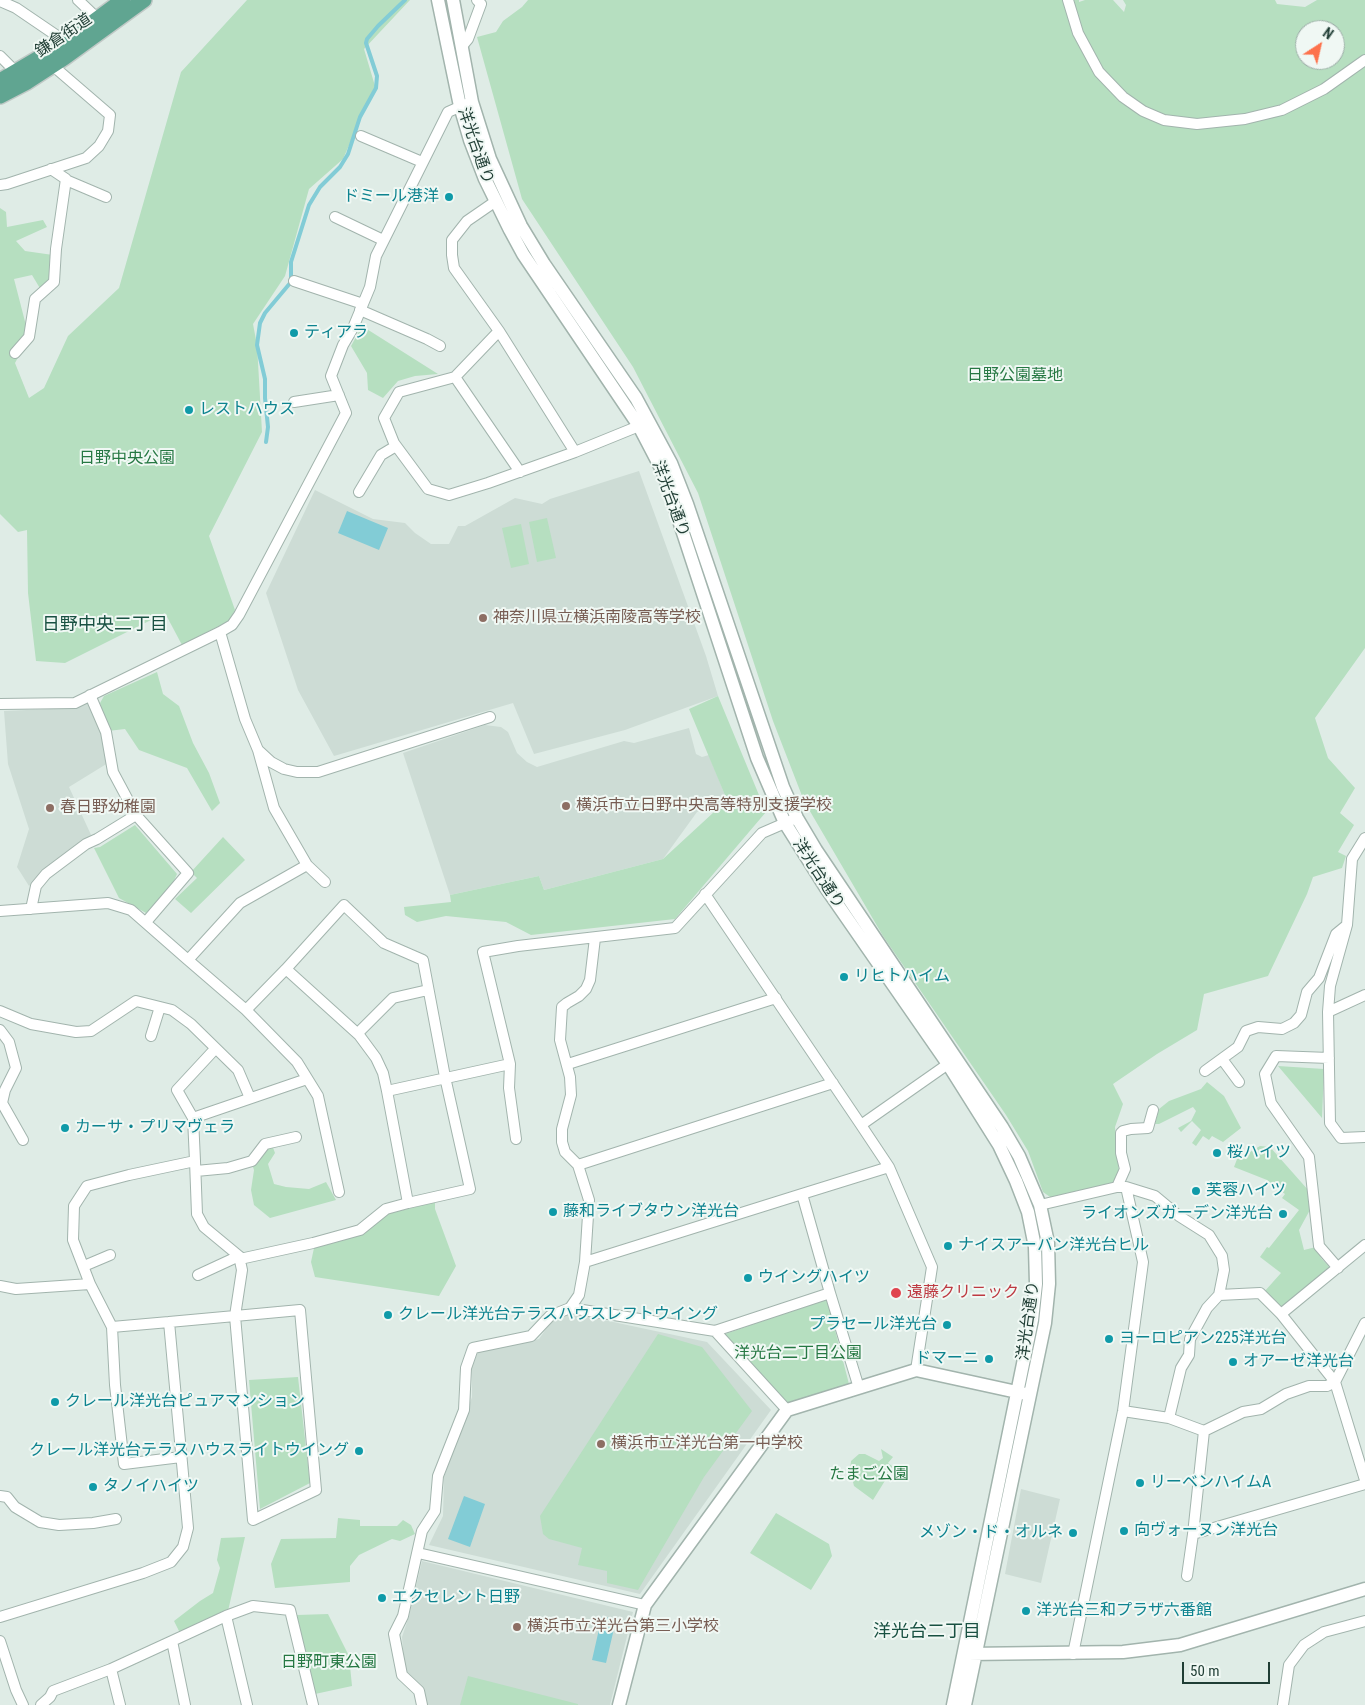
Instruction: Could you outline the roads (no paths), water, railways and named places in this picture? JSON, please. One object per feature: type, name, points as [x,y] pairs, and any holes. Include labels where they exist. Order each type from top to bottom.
[{"type":"main road","name":"鎌倉街道","points":[[0,81],[66,42],[123,0]]},
{"type":"main road","name":"鎌倉街道","points":[[0,96],[52,65],[144,0]]},
{"type":"street","points":[[78,0],[98,19]]},
{"type":"street","name":"洋光台通り","points":[[438,0],[466,104],[521,226],[544,264],[636,398],[671,463],[687,504],[783,787],[797,818],[821,858],[1002,1127],[1020,1156],[1040,1205],[1048,1243],[1049,1284],[1045,1323],[1024,1393],[969,1654],[953,1705]]},
{"type":"street","points":[[0,704],[75,703],[220,632],[232,625],[239,615],[346,413],[331,376],[370,287],[376,256],[448,112],[466,104],[462,46],[453,0]]},
{"type":"street","points":[[462,46],[468,39],[481,4],[477,0]]},
{"type":"street","points":[[1068,0],[1078,32],[1099,72],[1124,97],[1144,111],[1164,120],[1197,124],[1245,119],[1282,110],[1324,89],[1365,60]]},
{"type":"street","points":[[0,1],[27,14],[66,42]]},
{"type":"street","points":[[0,56],[16,72]]},
{"type":"street","points":[[0,185],[86,158],[98,146],[108,131],[110,115],[52,65]]},
{"type":"street","name":"洋光台通り","points":[[466,104],[470,140],[485,179],[510,230],[523,254],[639,426],[663,472],[757,758],[784,823],[826,888],[948,1064],[999,1144],[1016,1181],[1028,1212],[1035,1247],[1036,1284],[1024,1393]]},
{"type":"street","points":[[361,136],[422,162]]},
{"type":"street","points":[[51,169],[66,178],[66,180],[106,197]]},
{"type":"street","points":[[15,353],[29,337],[35,299],[54,282],[56,249],[66,180]]},
{"type":"street","points":[[496,201],[467,221],[452,240],[454,268],[498,331],[575,452]]},
{"type":"street","points":[[335,218],[384,240]]},
{"type":"street","points":[[294,281],[362,307],[440,346]]},
{"type":"street","points":[[498,331],[455,377],[399,392],[384,418],[396,446],[428,488],[448,495],[520,472],[639,426]]},
{"type":"street","points":[[455,377],[520,472]]},
{"type":"street","points":[[294,402],[339,395]]},
{"type":"street","points":[[359,492],[381,455],[396,446]]},
{"type":"street","points":[[220,632],[245,719],[258,750],[274,808],[307,865],[325,882]]},
{"type":"street","points":[[90,695],[106,732],[113,772],[136,815],[188,874],[146,922]]},
{"type":"street","points":[[258,750],[271,762],[284,769],[297,772],[318,772],[490,717]]},
{"type":"street","points":[[31,909],[36,886],[46,874],[86,844],[136,815]]},
{"type":"street","points":[[516,1139],[510,1088],[510,1064],[484,952],[518,946],[675,928],[762,833],[797,818]]},
{"type":"street","points":[[1365,838],[1352,859],[1347,925],[1330,986],[1328,1012],[1330,1123],[1341,1138],[1365,1137]]},
{"type":"street","points":[[188,960],[240,903],[307,865]]},
{"type":"street","points":[[705,894],[889,1167],[932,1267],[916,1370]]},
{"type":"street","points":[[0,911],[108,903],[131,910],[146,922],[246,1010],[297,1062],[318,1096],[338,1192]]},
{"type":"street","points":[[198,1275],[240,1257],[313,1243],[360,1230],[386,1210],[470,1189],[445,1078],[423,960],[384,943],[344,905],[246,1010]]},
{"type":"street","points":[[1205,1071],[1238,1047],[1246,1031],[1258,1027],[1282,1028],[1294,1022],[1301,1014],[1306,992],[1319,978],[1336,934],[1347,925]]},
{"type":"street","points":[[570,1308],[579,1295],[585,1262],[589,1200],[578,1165],[565,1152],[562,1142],[562,1129],[570,1095],[570,1077],[560,1040],[562,1008],[579,996],[590,980],[595,938]]},
{"type":"street","points":[[286,969],[358,1033],[376,1058],[383,1073],[387,1091],[408,1203]]},
{"type":"street","points":[[358,1033],[393,998],[428,990]]},
{"type":"street","points":[[1328,1012],[1365,995]]},
{"type":"street","points":[[568,1064],[776,998]]},
{"type":"street","points":[[0,1011],[31,1024],[76,1032],[91,1031],[136,1001],[172,1010],[191,1024],[238,1070],[250,1098]]},
{"type":"street","points":[[151,1036],[160,1007]]},
{"type":"street","points":[[0,1030],[9,1042],[16,1068],[5,1090],[2,1103],[23,1140]]},
{"type":"street","points":[[112,1327],[169,1322],[235,1316],[300,1310],[316,1490],[253,1520],[235,1316],[242,1270],[240,1257],[204,1227],[197,1214],[193,1118],[177,1090],[215,1049]]},
{"type":"street","points":[[1329,1058],[1276,1056],[1265,1074],[1271,1102],[1309,1158],[1319,1246],[1338,1268]]},
{"type":"street","points":[[1222,1059],[1239,1082]]},
{"type":"street","points":[[387,1091],[510,1064]]},
{"type":"street","points":[[861,1125],[948,1064]]},
{"type":"street","points":[[193,1118],[307,1079]]},
{"type":"street","points":[[578,1165],[833,1082]]},
{"type":"street","points":[[1073,1654],[1123,1411],[1143,1262],[1121,1187],[1125,1169],[1121,1153],[1121,1134],[1123,1131],[1131,1129],[1148,1128],[1154,1110]]},
{"type":"street","points":[[181,1457],[124,1464],[115,1385],[112,1327],[90,1284],[73,1240],[74,1206],[87,1186],[129,1175],[195,1166],[228,1168],[252,1161],[265,1144],[296,1137]]},
{"type":"street","points":[[585,1262],[889,1167]]},
{"type":"street","points":[[1040,1205],[1121,1187],[1155,1196],[1179,1216],[1209,1235],[1222,1256],[1224,1270],[1219,1295],[1206,1308],[1190,1339],[1189,1354],[1180,1368],[1169,1418]]},
{"type":"street","points":[[802,1194],[859,1388]]},
{"type":"street","points":[[1281,1314],[1365,1245]]},
{"type":"street","points":[[84,1266],[110,1256]]},
{"type":"street","points":[[0,1286],[16,1289],[90,1284]]},
{"type":"street","points":[[1219,1295],[1260,1293],[1281,1314],[1335,1382],[1365,1480]]},
{"type":"street","points":[[422,1705],[419,1691],[402,1675],[394,1634],[403,1616],[422,1531],[435,1511],[438,1476],[464,1410],[466,1368],[473,1348],[531,1336],[550,1316],[570,1308],[715,1332],[830,1294]]},
{"type":"street","points":[[0,1617],[143,1573],[171,1562],[182,1547],[188,1528],[169,1322]]},
{"type":"street","points":[[1123,1411],[1169,1418],[1204,1431],[1242,1412],[1261,1409],[1286,1394],[1309,1386],[1327,1386],[1335,1382],[1365,1323]]},
{"type":"street","points":[[715,1332],[787,1410]]},
{"type":"street","points":[[619,1705],[645,1605],[787,1410],[916,1370],[1024,1393]]},
{"type":"street","points":[[1187,1576],[1204,1431]]},
{"type":"street","points":[[1193,1534],[1365,1484]]},
{"type":"street","points":[[0,1496],[7,1497],[15,1507],[40,1522],[59,1525],[93,1523],[116,1519]]},
{"type":"street","points":[[418,1553],[645,1605]]},
{"type":"street","points":[[969,1654],[1123,1652],[1180,1645],[1365,1589]]},
{"type":"street","points":[[41,1705],[50,1697],[53,1691],[112,1669],[172,1640],[253,1606],[290,1610],[313,1705]]},
{"type":"street","points":[[226,1616],[247,1705]]},
{"type":"street","points":[[1283,1705],[1284,1687],[1289,1665],[1304,1645],[1324,1632],[1365,1621]]},
{"type":"street","points":[[172,1640],[185,1705]]},
{"type":"street","points":[[0,1642],[23,1705]]},
{"type":"street","name":"洋光台通り","points":[[964,1705],[969,1654]]},
{"type":"street","points":[[112,1669],[120,1705]]},
{"type":"water","points":[[347,511],[388,528],[379,550],[338,533]]},
{"type":"water","points":[[464,1496],[485,1504],[470,1547],[448,1539]]},
{"type":"water","points":[[602,1616],[616,1620],[606,1663],[592,1660]]},
{"type":"waterway","points":[[266,442],[268,427],[265,379],[257,345],[260,323],[265,313],[291,282],[291,262],[309,205],[320,187],[340,167],[348,154],[360,117],[376,88],[377,76],[366,43],[367,39],[405,0]]},
{"type":"place","name":"ドミール港洋","points":[[449,197]]},
{"type":"place","name":"ティアラ","points":[[294,333]]},
{"type":"place","name":"レストハウス","points":[[189,410]]},
{"type":"place","name":"神奈川県立横浜南陵高等学校","points":[[483,618]]},
{"type":"place","name":"横浜市立日野中央高等特別支援学校","points":[[566,806]]},
{"type":"place","name":"春日野幼稚園","points":[[50,808]]},
{"type":"place","name":"リヒトハイム","points":[[844,977]]},
{"type":"place","name":"カーサ・プリマヴェラ","points":[[65,1128]]},
{"type":"place","name":"桜ハイツ","points":[[1217,1153]]},
{"type":"place","name":"芙蓉ハイツ","points":[[1196,1191]]},
{"type":"place","name":"藤和ライブタウン洋光台","points":[[553,1212]]},
{"type":"place","name":"ライオンズガーデン洋光台","points":[[1283,1214]]},
{"type":"place","name":"ナイスアーバン洋光台ヒル","points":[[948,1246]]},
{"type":"place","name":"ウイングハイツ","points":[[748,1278]]},
{"type":"place","name":"遠藤クリニック","points":[[896,1293]]},
{"type":"place","name":"クレール洋光台テラスハウスレフトウイング","points":[[388,1315]]},
{"type":"place","name":"プラセール洋光台","points":[[947,1325]]},
{"type":"place","name":"ヨーロピアン225洋光台","points":[[1109,1339]]},
{"type":"place","name":"ドマーニ","points":[[989,1359]]},
{"type":"place","name":"オアーゼ洋光台","points":[[1233,1362]]},
{"type":"place","name":"クレール洋光台ピュアマンション","points":[[55,1402]]},
{"type":"place","name":"横浜市立洋光台第一中学校","points":[[601,1444]]},
{"type":"place","name":"クレール洋光台テラスハウスライトウイング","points":[[359,1451]]},
{"type":"place","name":"リーベンハイムA","points":[[1140,1483]]},
{"type":"place","name":"タノイハイツ","points":[[93,1487]]},
{"type":"place","name":"向ヴォーヌン洋光台","points":[[1124,1531]]},
{"type":"place","name":"メゾン・ド・オルネ","points":[[1073,1533]]},
{"type":"place","name":"エクセレント日野","points":[[382,1598]]},
{"type":"place","name":"洋光台三和プラザ六番館","points":[[1026,1611]]},
{"type":"place","name":"横浜市立洋光台第三小学校","points":[[517,1627]]},
{"type":"district","name":"日野中央二丁目","points":[[105,625]]},
{"type":"district","name":"洋光台二丁目","points":[[927,1632]]},
{"type":"park label","name":"日野公園墓地","points":[[1015,376]]},
{"type":"park label","name":"日野中央公園","points":[[127,459]]},
{"type":"park label","name":"洋光台二丁目公園","points":[[798,1354]]},
{"type":"park label","name":"たまご公園","points":[[869,1475]]},
{"type":"park label","name":"日野町東公園","points":[[329,1663]]}]
